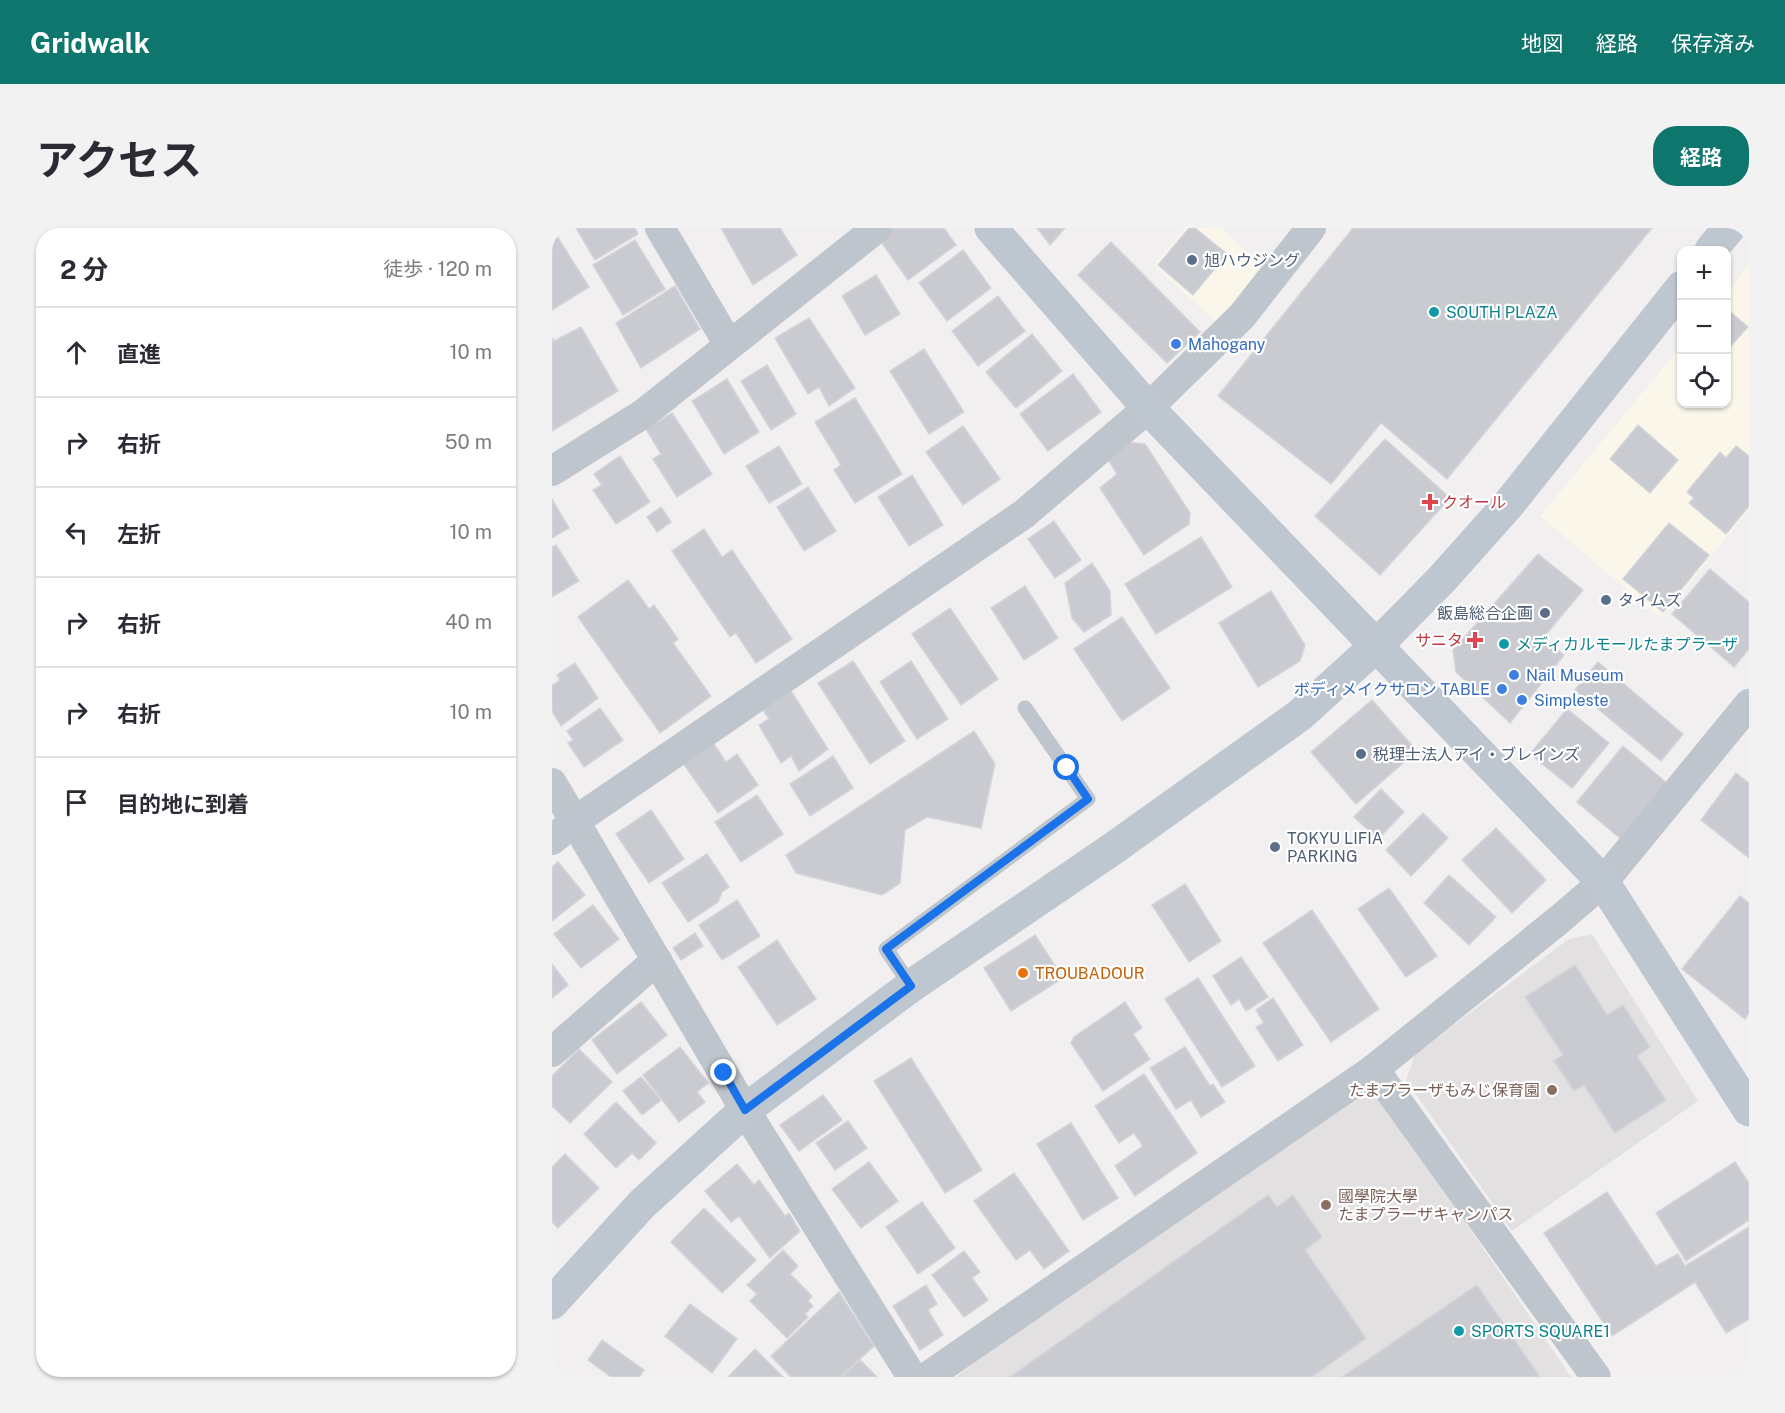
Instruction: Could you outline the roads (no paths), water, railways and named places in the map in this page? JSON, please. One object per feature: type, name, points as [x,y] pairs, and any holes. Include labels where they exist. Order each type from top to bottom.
[{"type":"street","points":[[660,228],[729,345]]},
{"type":"street","points":[[552,471],[644,414],[877,228]]},
{"type":"street","points":[[991,228],[1148,408],[1603,882],[1749,1110]]},
{"type":"street","points":[[552,840],[575,821],[1024,514],[1148,408],[1242,316],[1311,228]]},
{"type":"street","points":[[1714,246],[1729,228]]},
{"type":"street","points":[[552,1303],[642,1204],[745,1110],[911,986],[1111,850],[1300,715],[1377,645],[1442,579],[1508,505],[1677,293]]},
{"type":"street","points":[[927,1377],[1374,1069],[1603,882],[1749,704]]},
{"type":"street","points":[[552,783],[745,1110],[912,1377]]},
{"type":"street","points":[[552,1052],[657,960]]},
{"type":"street","points":[[1374,1069],[1596,1377]]},
{"type":"lane","points":[[911,986],[886,949],[1088,799],[1025,708]]},
{"type":"place","name":"旭ハウジング","points":[[1192,260]]},
{"type":"place","name":"SOUTH PLAZA","points":[[1434,312]]},
{"type":"place","name":"Mahogany","points":[[1176,344]]},
{"type":"place","name":"クオール","points":[[1430,502]]},
{"type":"place","name":"タイムズ","points":[[1606,600]]},
{"type":"place","name":"飯島総合企画","points":[[1545,613]]},
{"type":"place","name":"サニタ","points":[[1475,640]]},
{"type":"place","name":"メディカルモールたまプラーザ","points":[[1504,644]]},
{"type":"place","name":"Nail Museum","points":[[1514,675]]},
{"type":"place","name":"ボディメイクサロン TABLE","points":[[1502,689]]},
{"type":"place","name":"Simpleste","points":[[1522,700]]},
{"type":"place","name":"税理士法人アイ・ブレインズ","points":[[1361,754]]},
{"type":"place","name":"TOKYU LIFIA PARKING","points":[[1275,847]]},
{"type":"place","name":"TROUBADOUR","points":[[1023,973]]},
{"type":"place","name":"たまプラーザもみじ保育園","points":[[1552,1090]]},
{"type":"place","name":"國學院大學 たまプラーザキャンパス","points":[[1326,1205]]},
{"type":"place","name":"SPORTS SQUARE1","points":[[1459,1331]]}]
